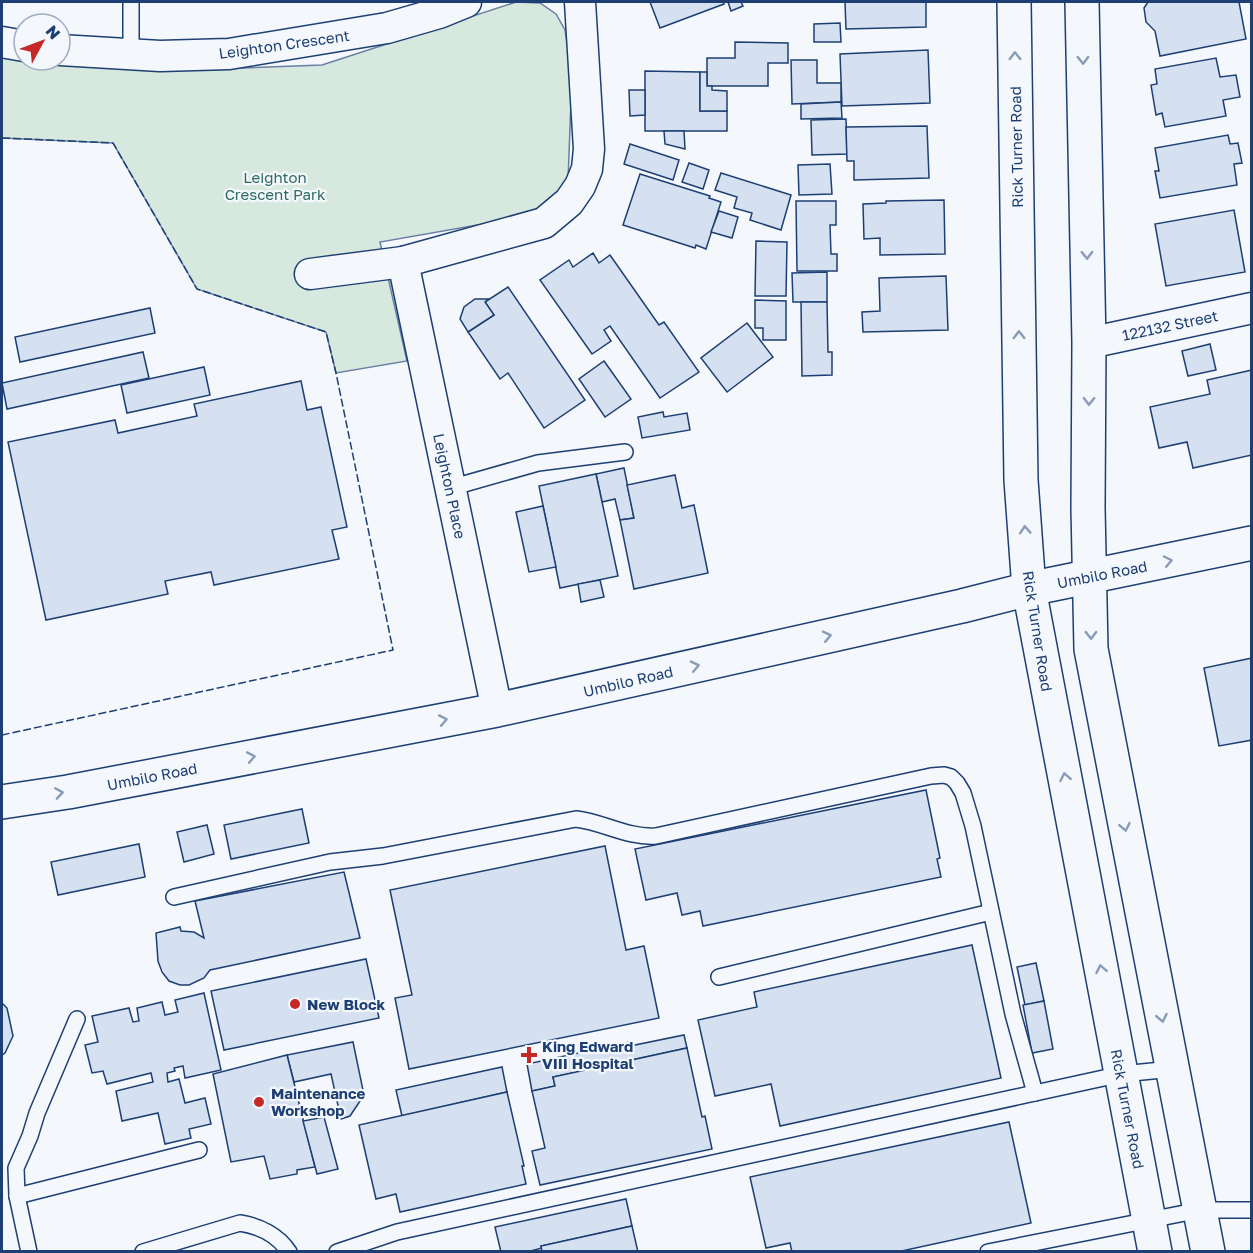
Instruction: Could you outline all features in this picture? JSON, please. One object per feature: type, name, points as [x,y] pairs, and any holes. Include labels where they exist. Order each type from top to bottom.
[{"type":"main road","name":"Rick Turner Road","points":[[1014,2],[1021,480],[1029,589],[1152,1236]]},
{"type":"main road","points":[[1082,2],[1089,343],[1088,508],[1091,649],[1208,1251]]},
{"type":"main road","name":"Umbilo Road","points":[[2,800],[68,792],[497,710],[1029,589],[1251,543]]},
{"type":"street","name":"Leighton Crescent","points":[[72,51],[160,56],[230,54],[387,28],[439,13],[466,2]]},
{"type":"street","points":[[310,274],[403,262],[544,223],[565,207],[580,186],[587,169],[589,149],[580,2]]},
{"type":"street","name":"Leighton Place","points":[[403,262],[497,710]]},
{"type":"street","name":"122132 Street","points":[[1089,343],[1251,308]]},
{"type":"lane","points":[[131,2],[131,55]]},
{"type":"lane","points":[[450,488],[538,463],[625,452]]},
{"type":"lane","points":[[174,897],[330,862],[383,856],[576,819],[588,820],[634,835],[656,836],[944,775],[957,783],[963,793],[973,826],[1013,1014],[1035,1093]]},
{"type":"lane","points":[[720,977],[991,912]]},
{"type":"lane","points":[[29,1251],[17,1196],[16,1168],[77,1019]]},
{"type":"lane","points":[[337,1251],[397,1232],[1122,1074],[1172,1069]]},
{"type":"lane","points":[[17,1196],[198,1150]]},
{"type":"lane","points":[[988,1251],[1152,1236],[1200,1210],[1251,1210]]},
{"type":"lane","points":[[143,1251],[240,1223],[256,1226],[266,1231],[282,1242],[289,1251]]},
{"type":"green space","name":"Leighton Crescent Park","points":[[516,2],[540,3],[556,14],[565,30],[572,75],[568,180],[555,200],[535,215],[380,242],[407,361],[336,373],[326,332],[197,289],[113,143],[2,138],[2,51],[12,55],[12,72],[72,72],[72,62],[158,71],[322,65]]},
{"type":"building","points":[[650,2],[723,2],[724,4],[660,28]]},
{"type":"building","points":[[728,2],[741,2],[743,6],[731,11]]},
{"type":"building","points":[[845,2],[926,2],[926,27],[846,29]]},
{"type":"building","points":[[1148,2],[1239,2],[1246,39],[1160,56],[1155,31],[1146,22],[1144,8]]},
{"type":"building","points":[[840,23],[841,42],[814,42],[814,24]]},
{"type":"building","points":[[735,42],[788,43],[788,63],[768,63],[768,86],[707,86],[707,58],[735,58]]},
{"type":"building","points":[[928,50],[930,103],[842,106],[840,54]]},
{"type":"building","points":[[1216,58],[1220,77],[1236,75],[1240,97],[1223,100],[1226,116],[1165,127],[1162,113],[1156,115],[1151,85],[1157,84],[1155,69]]},
{"type":"building","points":[[791,60],[817,60],[817,83],[841,83],[841,102],[792,104]]},
{"type":"building","points":[[645,71],[700,72],[700,111],[727,111],[727,131],[645,131]]},
{"type":"building","points":[[700,72],[707,72],[707,86],[712,86],[712,90],[727,91],[727,111],[700,111]]},
{"type":"building","points":[[629,90],[645,90],[645,115],[630,116]]},
{"type":"building","points":[[841,102],[842,118],[801,119],[801,104]]},
{"type":"building","points":[[846,119],[847,154],[812,155],[811,120]]},
{"type":"building","points":[[927,126],[929,178],[854,180],[854,161],[847,161],[846,127]]},
{"type":"building","points":[[664,131],[684,131],[685,149],[665,144]]},
{"type":"building","points":[[1228,135],[1230,144],[1238,143],[1242,163],[1234,164],[1237,185],[1160,198],[1155,171],[1159,171],[1155,148]]},
{"type":"building","points":[[630,144],[679,160],[673,180],[624,164]]},
{"type":"building","points":[[689,163],[709,170],[703,189],[682,182]]},
{"type":"building","points":[[830,164],[832,194],[799,195],[798,165]]},
{"type":"building","points":[[721,173],[791,195],[781,230],[750,220],[752,213],[734,208],[737,197],[715,190]]},
{"type":"building","points":[[640,174],[710,196],[709,198],[721,202],[706,249],[696,245],[695,248],[623,225]]},
{"type":"building","points":[[944,200],[945,254],[880,255],[880,238],[864,239],[863,204],[886,203],[886,201]]},
{"type":"building","points":[[796,201],[836,201],[836,225],[830,225],[831,254],[837,254],[837,271],[797,271]]},
{"type":"building","points":[[1234,210],[1245,272],[1166,286],[1155,224]]},
{"type":"building","points":[[719,211],[738,217],[732,238],[711,232]]},
{"type":"building","points":[[756,241],[787,242],[786,296],[755,296]]},
{"type":"building","points":[[593,253],[599,263],[610,255],[659,325],[664,322],[699,372],[660,398],[610,326],[604,330],[611,341],[592,354],[540,280],[569,260],[573,267]]},
{"type":"building","points":[[827,272],[827,302],[793,302],[792,273]]},
{"type":"building","points":[[946,276],[948,330],[863,332],[862,312],[880,311],[879,278]]},
{"type":"building","points":[[508,287],[585,400],[544,428],[508,373],[500,379],[468,332],[494,315],[485,302]]},
{"type":"building","points":[[475,299],[489,299],[485,302],[494,315],[468,332],[460,319],[464,307]]},
{"type":"building","points":[[755,300],[786,301],[786,340],[763,340],[763,328],[755,328]]},
{"type":"building","points":[[801,302],[827,302],[828,352],[832,352],[832,375],[802,376]]},
{"type":"building","points":[[150,308],[155,333],[20,362],[15,337]]},
{"type":"building","points":[[747,323],[773,357],[727,392],[701,358]]},
{"type":"building","points":[[1210,344],[1216,370],[1188,376],[1182,351]]},
{"type":"building","points":[[143,352],[149,378],[7,409],[2,383]]},
{"type":"building","points":[[604,361],[631,399],[605,417],[579,379]]},
{"type":"building","points":[[204,367],[210,395],[127,413],[121,385]]},
{"type":"building","points":[[1252,370],[1252,455],[1193,468],[1187,442],[1159,448],[1150,407],[1210,394],[1207,380]]},
{"type":"building","points":[[301,381],[307,410],[321,407],[347,527],[332,530],[339,559],[214,585],[211,572],[165,581],[168,594],[46,620],[8,442],[115,420],[118,433],[197,416],[194,404]]},
{"type":"building","points":[[663,412],[664,417],[687,413],[690,430],[642,438],[638,417]]},
{"type":"building","points":[[624,468],[634,518],[620,520],[615,499],[602,502],[596,474]]},
{"type":"building","points":[[596,474],[618,576],[560,588],[539,486]]},
{"type":"building","points":[[675,475],[682,508],[694,505],[708,573],[634,589],[620,520],[634,518],[627,485]]},
{"type":"building","points":[[543,506],[556,567],[529,572],[516,512]]},
{"type":"building","points":[[600,580],[604,597],[581,602],[578,584]]},
{"type":"building","points":[[1252,658],[1252,740],[1219,746],[1204,668]]},
{"type":"building","points":[[926,790],[940,858],[937,859],[941,877],[703,926],[700,911],[682,915],[677,893],[646,900],[635,849]]},
{"type":"building","points":[[302,809],[309,843],[231,859],[224,825]]},
{"type":"building","points":[[207,825],[214,854],[184,862],[177,832]]},
{"type":"building","points":[[139,844],[145,877],[58,895],[51,862]]},
{"type":"building","points":[[605,846],[626,950],[644,946],[659,1018],[409,1069],[395,998],[412,995],[390,890]]},
{"type":"building","points":[[344,872],[360,938],[210,970],[204,978],[189,985],[169,981],[162,972],[158,961],[156,933],[180,927],[181,931],[194,932],[204,938],[195,901]]},
{"type":"building","points":[[972,945],[1001,1078],[780,1126],[771,1084],[715,1096],[698,1020],[757,1007],[754,992]]},
{"type":"building","name":"New Block","points":[[366,959],[379,1018],[224,1050],[211,991]]},
{"type":"building","points":[[1036,963],[1044,1001],[1025,1005],[1017,967]]},
{"type":"building","points":[[204,993],[221,1070],[185,1078],[183,1066],[167,1073],[168,1082],[179,1079],[185,1103],[205,1098],[211,1124],[189,1129],[191,1138],[165,1144],[158,1113],[122,1121],[116,1091],[153,1082],[151,1073],[107,1084],[103,1071],[92,1073],[85,1045],[98,1042],[92,1016],[129,1008],[133,1022],[139,1021],[137,1008],[162,1002],[165,1015],[178,1012],[175,1000]]},
{"type":"building","points":[[1044,1001],[1053,1049],[1032,1053],[1023,1005]]},
{"type":"building","points":[[2,1003],[7,1008],[13,1036],[2,1055]]},
{"type":"building","points":[[684,1035],[687,1048],[553,1077],[555,1086],[532,1091],[527,1064],[630,1042],[630,1046]]},
{"type":"building","points":[[353,1042],[364,1095],[350,1116],[341,1119],[331,1074],[294,1082],[287,1055]]},
{"type":"building","points":[[687,1048],[702,1117],[705,1116],[712,1149],[540,1185],[532,1151],[545,1148],[532,1091],[555,1086],[553,1077]]},
{"type":"building","name":"Maintenance Workshop","points":[[287,1055],[315,1167],[297,1170],[297,1174],[270,1179],[264,1156],[231,1162],[213,1074]]},
{"type":"building","points":[[502,1067],[507,1092],[402,1116],[396,1090]]},
{"type":"building","points":[[507,1092],[526,1184],[400,1212],[396,1194],[376,1199],[359,1125]]},
{"type":"building","points":[[324,1117],[338,1169],[317,1174],[303,1121]]},
{"type":"building","points":[[1009,1122],[1031,1223],[897,1252],[792,1252],[790,1243],[766,1248],[750,1177]]},
{"type":"building","points":[[626,1199],[632,1226],[541,1246],[542,1248],[527,1252],[501,1252],[495,1227]]},
{"type":"building","points":[[632,1226],[638,1252],[542,1252],[541,1246]]},
{"type":"fence","points":[[2,138],[113,143],[197,289],[326,332],[393,650],[2,735]]},
{"type":"place","name":"New Block","points":[[295,1004]]},
{"type":"place","name":"King Edward VIII Hospital","points":[[529,1055]]},
{"type":"place","name":"Maintenance Workshop","points":[[259,1102]]}]
